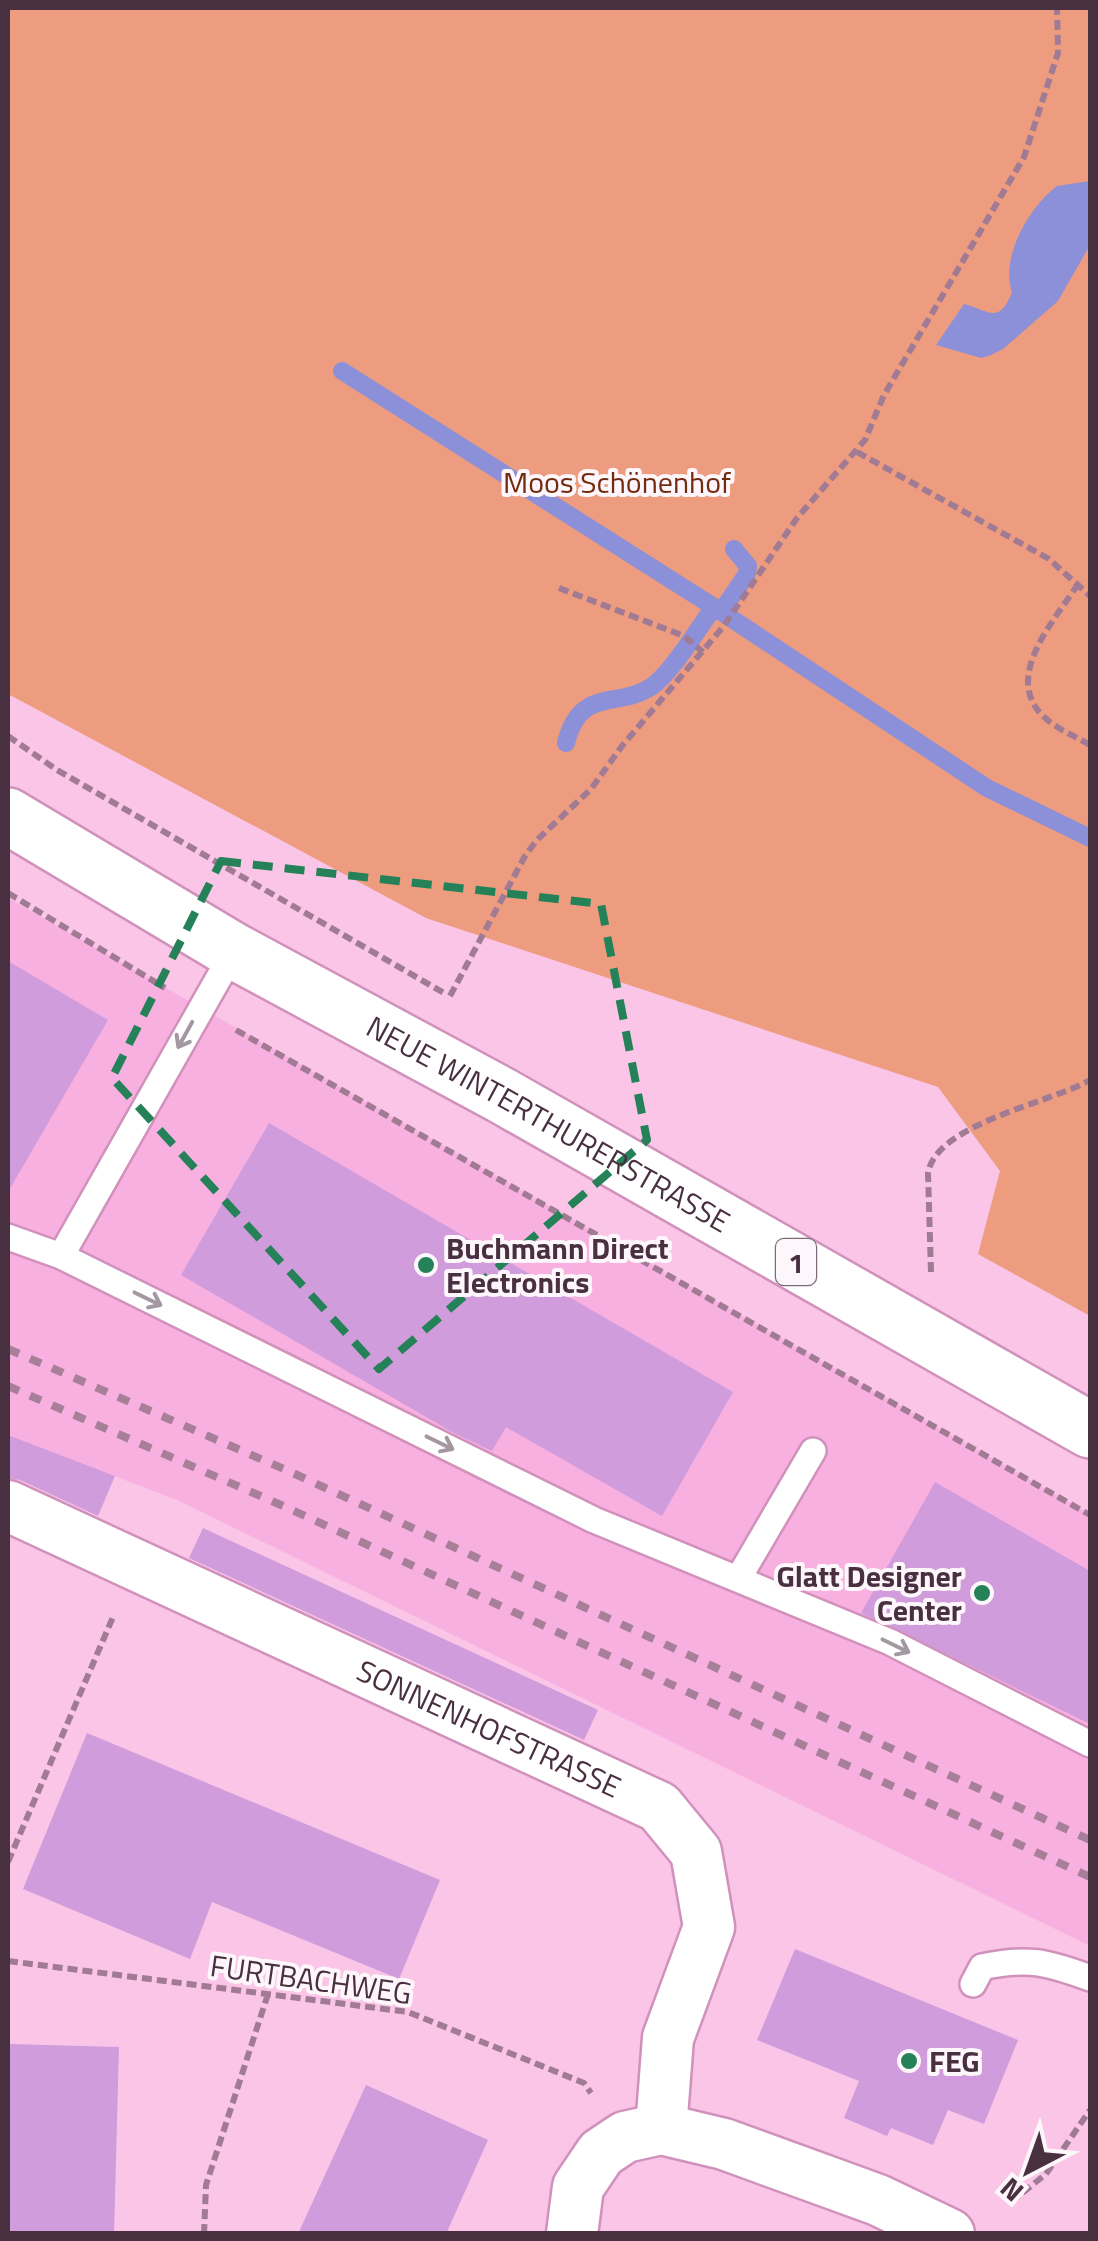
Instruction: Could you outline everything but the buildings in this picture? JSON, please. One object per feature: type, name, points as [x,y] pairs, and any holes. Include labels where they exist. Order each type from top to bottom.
[{"type":"main road","name":"NEUE WINTERTHURERSTRASSE","points":[[8,816],[234,951],[501,1096],[1090,1430]]},
{"type":"street","name":"SONNENHOFSTRASSE","points":[[8,1506],[659,1807],[696,1852],[708,1926],[668,2038],[661,2129]]},
{"type":"street","points":[[572,2234],[578,2187],[601,2153],[625,2137],[661,2129],[741,2150],[878,2200],[949,2234]]},
{"type":"lane","points":[[61,1256],[234,951]]},
{"type":"lane","points":[[8,1237],[61,1256],[594,1520],[890,1642],[1090,1744]]},
{"type":"lane","points":[[738,1579],[813,1451]]},
{"type":"lane","points":[[973,1984],[982,1967],[1016,1960],[1058,1966],[1090,1978]]},
{"type":"path","points":[[450,996],[525,856],[591,789],[622,746],[703,652],[797,518],[865,440],[884,395],[1024,157],[1058,53],[1057,8]]},
{"type":"path","points":[[856,452],[1050,559],[1090,596]]},
{"type":"path","points":[[1078,584],[1032,656],[1030,698],[1040,714],[1090,745]]},
{"type":"path","points":[[559,588],[684,636],[703,652]]},
{"type":"path","points":[[8,894],[200,1009],[1090,1515]]},
{"type":"path","points":[[932,1339],[927,1190],[930,1162],[945,1142],[958,1135],[1090,1080]]},
{"type":"path","points":[[8,1862],[136,1566]]},
{"type":"path","name":"FURTBACHWEG","points":[[8,1961],[408,2012],[584,2082],[591,2093]]},
{"type":"path","points":[[204,2234],[206,2185],[268,1994]]},
{"type":"path","points":[[1010,2202],[1046,2174],[1090,2110]]},
{"type":"highlighted area","points":[[221,861],[601,904],[647,1140],[379,1369],[112,1078]]},
{"type":"shaded area","points":[[8,898],[1090,1514],[1090,1946],[177,1500],[8,1435]]},
{"type":"green space","name":"Moos Schönenhof","points":[[8,8],[1090,8],[1090,1316],[978,1254],[1000,1171],[938,1087],[426,918],[8,694]]},
{"type":"water","points":[[1090,181],[1090,245],[1058,301],[1003,349],[989,356],[981,358],[936,345],[964,304],[992,313],[1002,309],[1012,292],[1009,278],[1014,249],[1036,206],[1057,186]]},
{"type":"waterway","points":[[342,371],[714,607],[987,788],[1090,838]]},
{"type":"waterway","points":[[721,612],[747,574],[748,566],[734,549]]},
{"type":"waterway","points":[[566,743],[572,725],[590,706],[638,693],[659,681],[714,607]]},
{"type":"railway","points":[[8,1349],[293,1473],[1090,1840]]},
{"type":"railway","points":[[8,1386],[281,1505],[1090,1877]]},
{"type":"place","name":"Buchmann Direct Electronics","points":[[426,1265]]},
{"type":"place","name":"Glatt Designer Center","points":[[982,1593]]},
{"type":"place","name":"FEG","points":[[909,2061]]}]
